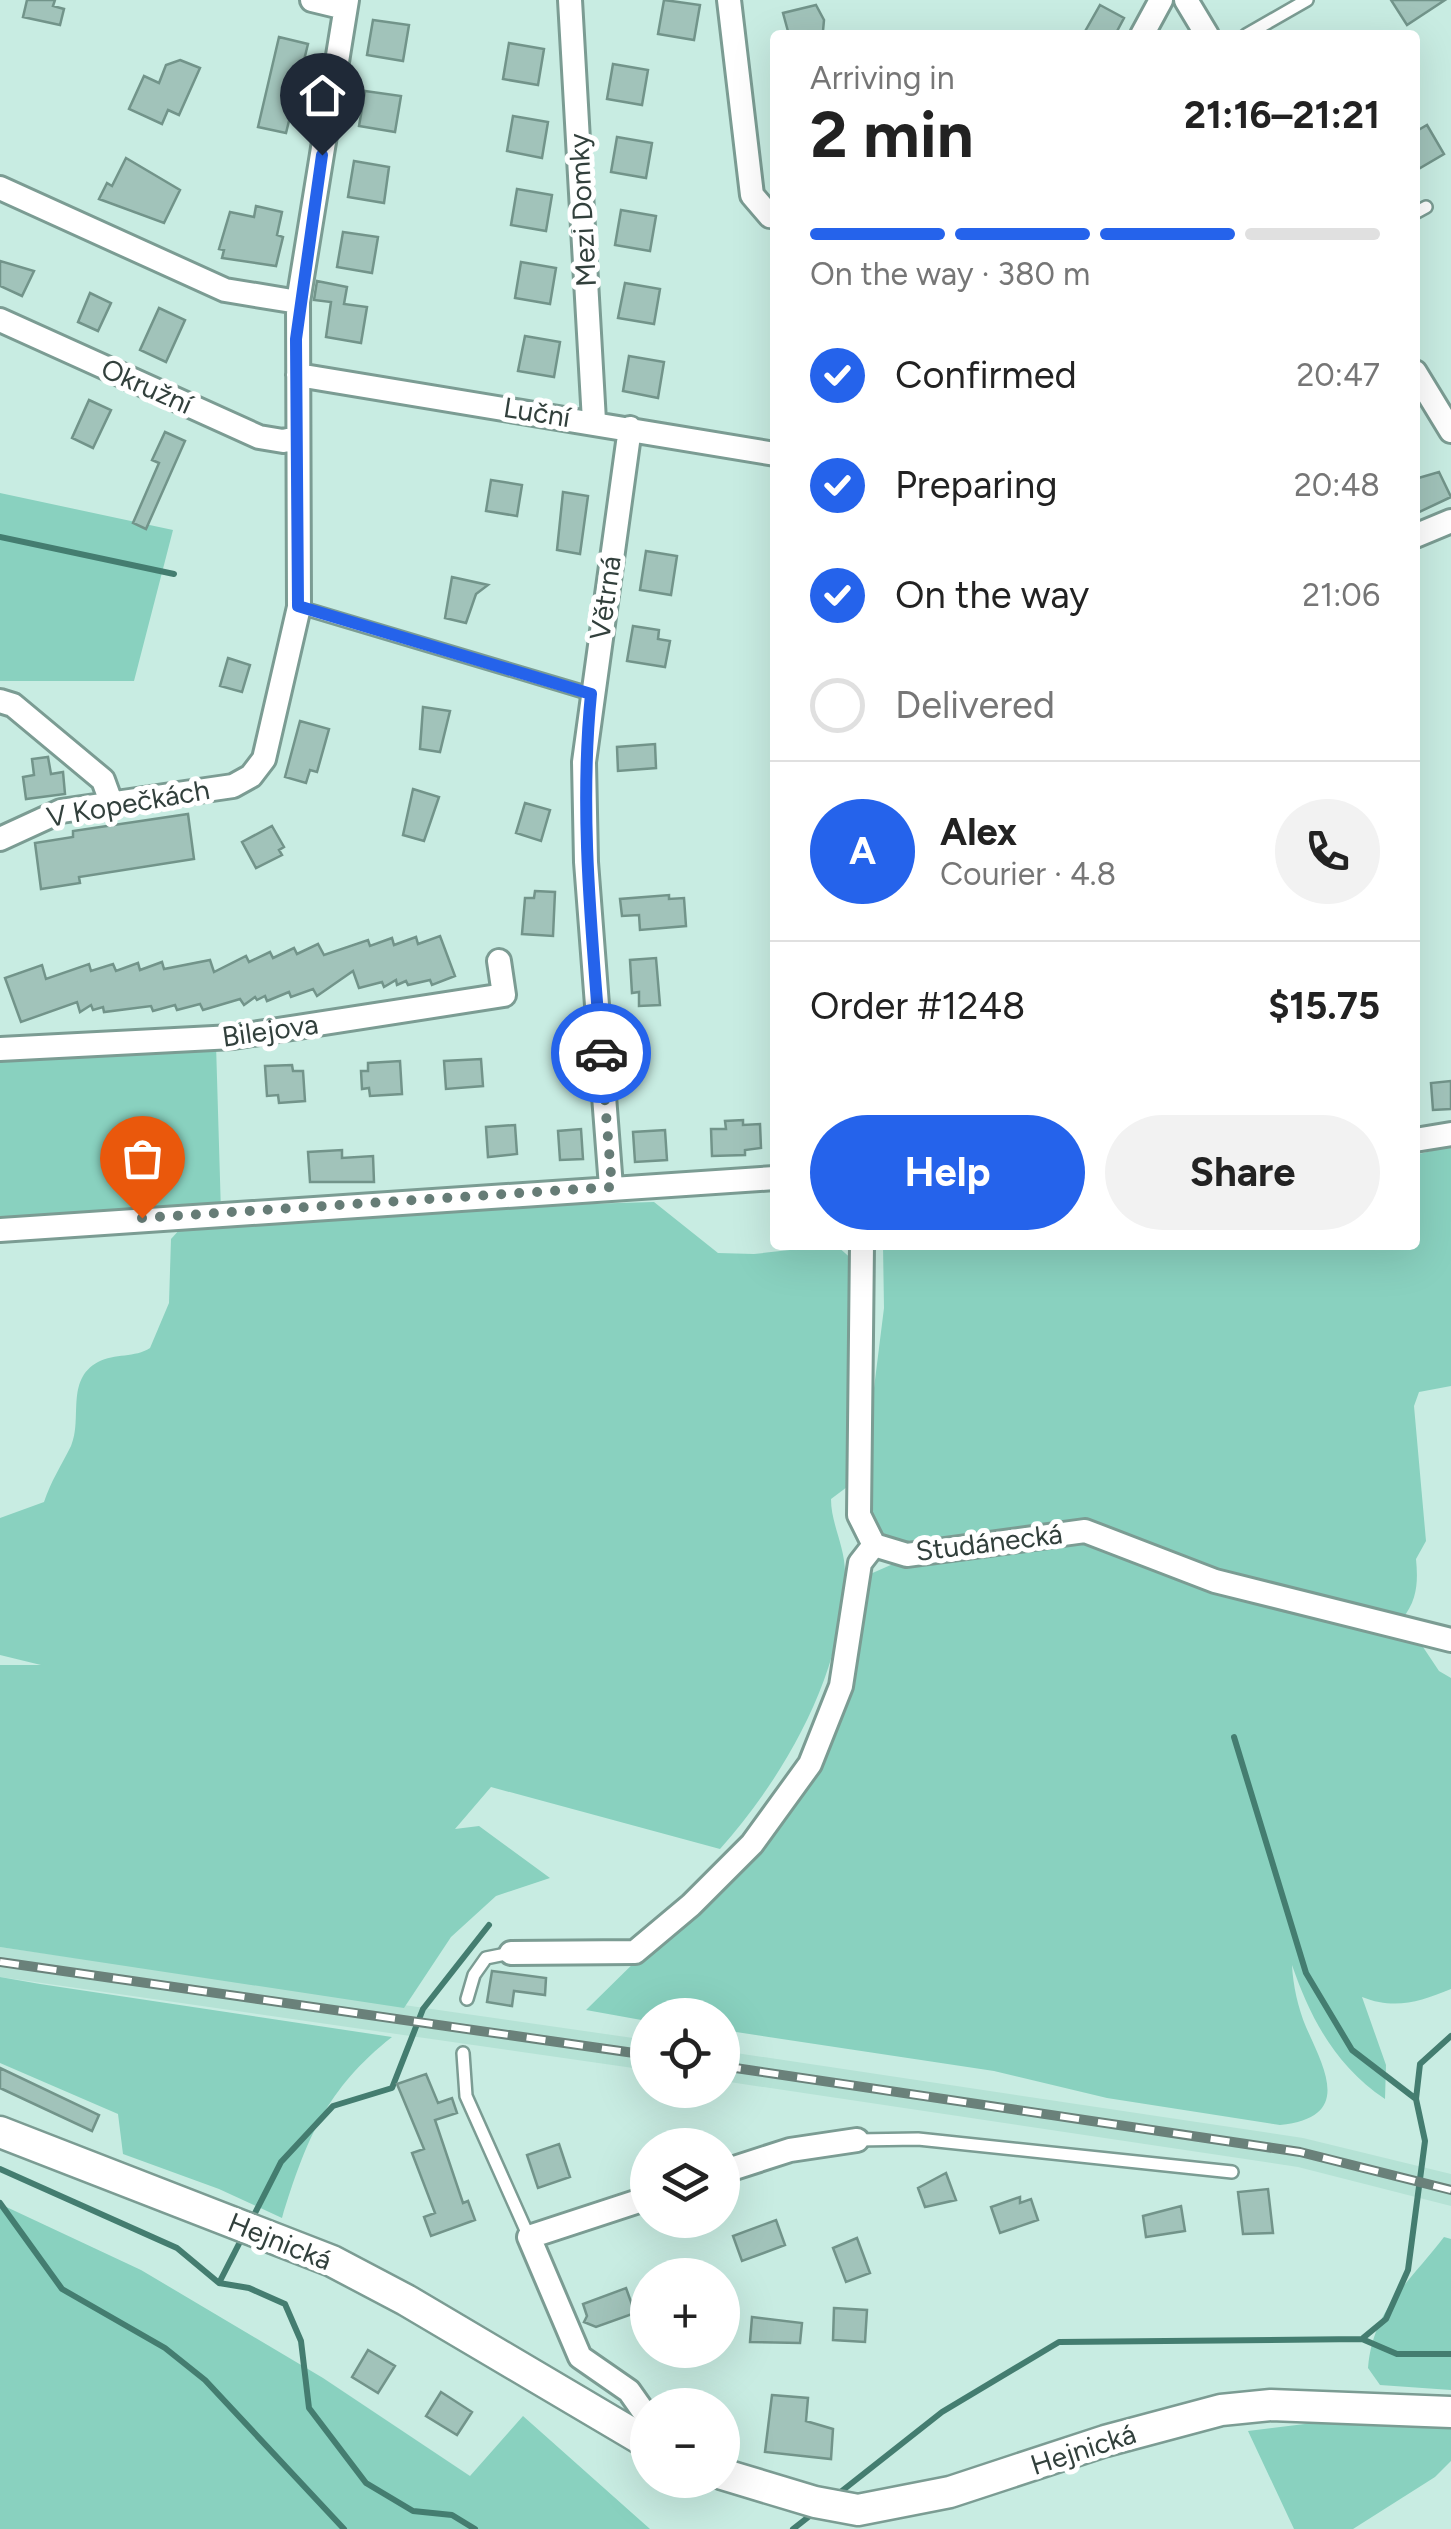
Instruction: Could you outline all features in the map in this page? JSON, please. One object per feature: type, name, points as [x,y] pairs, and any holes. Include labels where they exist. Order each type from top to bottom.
[{"type":"main road","name":"Hejnická","points":[[0,2132],[332,2261],[406,2300],[630,2432]]},
{"type":"main road","name":"Hejnická","points":[[740,2479],[858,2519],[1105,2441],[1221,2410],[1330,2406],[1451,2412]]},
{"type":"street","points":[[312,0],[346,4]]},
{"type":"street","name":"Mezi Domky","points":[[570,0],[594,421]]},
{"type":"street","points":[[729,0],[752,195],[770,213]]},
{"type":"street","points":[[1186,0],[1204,30]]},
{"type":"street","points":[[1144,30],[1157,3]]},
{"type":"street","name":"V Kopečkách","points":[[0,839],[37,818],[112,802],[233,786],[250,776],[264,759],[298,606],[298,302],[346,4]]},
{"type":"street","points":[[0,188],[224,290],[298,302]]},
{"type":"street","name":"Okružní","points":[[0,320],[259,437],[283,441],[297,438]]},
{"type":"street","name":"Luční","points":[[298,375],[770,453]]},
{"type":"street","points":[[1420,380],[1451,431]]},
{"type":"street","name":"Větrná","points":[[612,1187],[586,862],[584,762],[630,428]]},
{"type":"street","points":[[1420,534],[1451,521]]},
{"type":"street","points":[[0,701],[13,705],[103,780],[112,802]]},
{"type":"street","name":"Bilejova","points":[[0,1049],[233,1037],[504,995],[499,960]]},
{"type":"street","points":[[1420,1139],[1451,1134]]},
{"type":"street","points":[[0,1230],[770,1178]]},
{"type":"street","name":"Studánecká","points":[[862,1250],[859,1515],[874,1544],[906,1554],[1085,1530],[1216,1581],[1451,1640]]},
{"type":"street","points":[[511,1952],[636,1952],[691,1905],[752,1844],[810,1764],[841,1686],[860,1563],[874,1544]]},
{"type":"street","points":[[740,2166],[790,2150],[857,2140]]},
{"type":"street","points":[[630,2204],[529,2238],[580,2357],[630,2391]]},
{"type":"lane","points":[[1255,30],[1307,0]]},
{"type":"lane","points":[[298,606],[591,694]]},
{"type":"lane","points":[[467,1999],[474,1975],[486,1958],[511,1952]]},
{"type":"lane","points":[[463,2053],[466,2096],[529,2238]]},
{"type":"lane","points":[[857,2140],[918,2138],[1232,2172]]},
{"type":"shaded area","points":[[0,493],[173,530],[134,681],[0,681]]},
{"type":"shaded area","points":[[216,1044],[221,1213],[0,1230],[0,1060]]},
{"type":"shaded area","points":[[1451,1146],[1451,1386],[1419,1392],[1414,1406],[1426,1541],[1416,1559],[1414,1597],[1402,1619],[1182,1562],[1098,1529],[906,1546],[892,1542],[870,1522],[871,1412],[884,1308],[883,1250],[1420,1250],[1420,1154]]},
{"type":"shaded area","points":[[654,1202],[718,1253],[842,1250],[855,1262],[847,1487],[831,1499],[845,1573],[842,1611],[822,1686],[806,1722],[744,1821],[720,1849],[491,1787],[455,1829],[479,1826],[550,1878],[496,1896],[451,1937],[404,2008],[0,1947],[0,1665],[41,1665],[0,1655],[0,1518],[44,1502],[71,1446],[78,1389],[88,1370],[104,1359],[150,1348],[169,1303],[171,1239],[181,1228]]},
{"type":"shaded area","points":[[1050,1544],[1093,1544],[1167,1576],[1421,1644],[1439,1671],[1451,1678],[1451,1989],[1407,2003],[1362,1997],[1386,2065],[1385,2099],[1352,2072],[1327,2040],[1292,1965],[1298,2004],[1328,2090],[1317,2113],[1280,2125],[1107,2098],[994,2071],[740,2033],[740,1998],[630,1998],[630,2018],[586,2010],[648,1949],[818,1757],[868,1575],[893,1564],[979,1557]]},
{"type":"shaded area","points":[[0,1947],[630,2038],[630,2068],[0,1977]]},
{"type":"shaded area","points":[[0,1977],[392,2037],[350,2076],[321,2118],[282,2218],[219,2189],[123,2154],[118,2114],[0,2063]]},
{"type":"shaded area","points":[[740,2054],[1303,2138],[1451,2174],[1451,2206],[1298,2167],[740,2084]]},
{"type":"shaded area","points":[[0,2204],[141,2270],[323,2378],[470,2476],[523,2416],[650,2529],[0,2529]]},
{"type":"shaded area","points":[[1444,2237],[1451,2239],[1451,2390],[1380,2385],[1368,2368],[1377,2329],[1395,2298]]},
{"type":"shaded area","points":[[1321,2422],[1451,2425],[1451,2461],[1435,2477],[1353,2529],[1294,2529],[1248,2431]]},
{"type":"building","points":[[27,0],[55,0],[53,6],[64,9],[60,25],[23,17]]},
{"type":"building","points":[[664,0],[700,5],[694,40],[658,34]]},
{"type":"building","points":[[1391,0],[1445,0],[1407,25]]},
{"type":"building","points":[[816,5],[824,20],[823,30],[788,30],[783,13]]},
{"type":"building","points":[[1100,5],[1124,18],[1118,30],[1086,30]]},
{"type":"building","points":[[373,20],[409,25],[403,61],[367,55]]},
{"type":"building","points":[[279,37],[308,44],[286,133],[258,127]]},
{"type":"building","points":[[509,43],[544,49],[538,85],[503,79]]},
{"type":"building","points":[[180,60],[200,68],[179,115],[168,110],[162,124],[129,109],[144,76],[159,83],[166,65]]},
{"type":"building","points":[[613,64],[648,70],[642,105],[607,99]]},
{"type":"building","points":[[365,91],[401,96],[395,132],[359,126]]},
{"type":"building","points":[[513,116],[548,122],[542,158],[507,151]]},
{"type":"building","points":[[1427,125],[1444,154],[1420,168],[1420,129]]},
{"type":"building","points":[[617,137],[652,143],[646,178],[611,172]]},
{"type":"building","points":[[126,158],[180,190],[164,223],[99,199],[107,183],[112,186]]},
{"type":"building","points":[[354,161],[389,167],[384,203],[348,197]]},
{"type":"building","points":[[517,189],[552,195],[546,231],[511,225]]},
{"type":"building","points":[[256,206],[282,212],[277,235],[283,237],[276,266],[222,258],[224,250],[219,249],[230,212],[254,217]]},
{"type":"building","points":[[621,210],[656,216],[650,251],[615,245]]},
{"type":"building","points":[[343,232],[378,237],[372,273],[337,267]]},
{"type":"building","points":[[0,261],[34,271],[22,296],[0,286]]},
{"type":"building","points":[[521,262],[556,268],[550,304],[515,298]]},
{"type":"building","points":[[317,281],[347,287],[344,304],[367,307],[361,343],[326,337],[331,302],[314,300]]},
{"type":"building","points":[[625,283],[660,289],[654,324],[618,318]]},
{"type":"building","points":[[90,293],[111,303],[98,331],[78,322]]},
{"type":"building","points":[[159,308],[185,320],[166,362],[140,350]]},
{"type":"building","points":[[525,336],[560,342],[554,377],[518,371]]},
{"type":"building","points":[[629,356],[664,362],[658,398],[623,391]]},
{"type":"building","points":[[89,400],[111,410],[93,448],[72,438]]},
{"type":"building","points":[[165,432],[185,441],[146,529],[133,523],[159,463],[152,460]]},
{"type":"building","points":[[1439,472],[1451,497],[1420,512],[1420,478]]},
{"type":"building","points":[[491,480],[522,485],[517,516],[486,511]]},
{"type":"building","points":[[563,492],[588,496],[580,554],[557,550]]},
{"type":"building","points":[[646,551],[677,556],[671,595],[640,590]]},
{"type":"building","points":[[452,577],[488,585],[476,594],[466,623],[445,618]]},
{"type":"building","points":[[633,626],[659,630],[658,639],[670,641],[665,667],[627,661]]},
{"type":"building","points":[[228,658],[250,665],[242,692],[220,686]]},
{"type":"building","points":[[423,707],[450,711],[440,752],[420,749]]},
{"type":"building","points":[[300,721],[329,729],[317,772],[310,770],[306,783],[285,777]]},
{"type":"building","points":[[655,744],[656,768],[618,771],[617,747]]},
{"type":"building","points":[[48,757],[51,774],[63,772],[65,794],[26,799],[23,777],[34,775],[32,759]]},
{"type":"building","points":[[413,789],[439,797],[424,841],[403,835]]},
{"type":"building","points":[[525,803],[550,810],[541,841],[516,833]]},
{"type":"building","points":[[188,814],[194,859],[79,877],[80,883],[41,889],[35,843],[73,837],[73,831]]},
{"type":"building","points":[[272,826],[284,847],[279,850],[282,855],[256,868],[242,842]]},
{"type":"building","points":[[535,891],[555,892],[553,936],[522,934],[525,898],[534,898]]},
{"type":"building","points":[[669,895],[669,899],[684,898],[686,926],[640,930],[639,915],[622,916],[620,899]]},
{"type":"building","points":[[440,936],[455,976],[432,985],[430,980],[397,985],[396,980],[384,987],[382,982],[359,988],[353,971],[317,996],[313,989],[291,997],[289,992],[267,1001],[265,996],[257,1000],[255,997],[244,1005],[240,999],[203,1010],[200,1004],[177,1010],[175,1005],[153,1011],[151,1006],[104,1012],[103,1007],[93,1010],[91,1005],[80,1012],[77,1002],[21,1022],[5,978],[42,965],[46,979],[89,964],[91,971],[113,964],[116,971],[138,963],[140,970],[162,962],[164,969],[210,960],[214,972],[246,956],[249,962],[270,952],[273,958],[294,948],[297,954],[318,944],[324,955],[368,940],[370,946],[392,938],[394,945],[416,937],[418,944]]},
{"type":"building","points":[[656,958],[660,1005],[639,1006],[639,992],[632,993],[630,960]]},
{"type":"building","points":[[481,1059],[483,1086],[446,1089],[444,1061]]},
{"type":"building","points":[[400,1061],[402,1094],[370,1096],[369,1088],[362,1089],[361,1071],[368,1071],[368,1063]]},
{"type":"building","points":[[292,1065],[293,1071],[303,1071],[305,1101],[279,1103],[278,1095],[267,1096],[265,1066]]},
{"type":"building","points":[[1451,1081],[1451,1109],[1433,1110],[1431,1083]]},
{"type":"building","points":[[743,1120],[743,1125],[760,1124],[761,1148],[745,1150],[745,1155],[712,1156],[711,1129],[726,1129],[725,1121]]},
{"type":"building","points":[[515,1125],[517,1154],[488,1157],[486,1127]]},
{"type":"building","points":[[581,1129],[583,1159],[560,1160],[558,1131]]},
{"type":"building","points":[[665,1130],[667,1160],[635,1162],[633,1132]]},
{"type":"building","points":[[342,1150],[342,1158],[373,1156],[374,1182],[310,1182],[308,1152]]},
{"type":"building","points":[[492,1971],[546,1978],[545,1995],[514,1991],[512,2006],[487,2002]]},
{"type":"building","points":[[0,2068],[99,2115],[92,2131],[0,2088]]},
{"type":"building","points":[[426,2074],[438,2103],[452,2098],[457,2113],[435,2120],[463,2203],[468,2201],[475,2220],[431,2236],[424,2217],[435,2213],[412,2153],[424,2149],[397,2084]]},
{"type":"building","points":[[559,2144],[570,2177],[538,2188],[527,2155]]},
{"type":"building","points":[[946,2173],[956,2200],[925,2207],[918,2188]]},
{"type":"building","points":[[1268,2189],[1273,2233],[1243,2234],[1238,2192]]},
{"type":"building","points":[[1020,2197],[1020,2203],[1031,2199],[1038,2220],[1000,2233],[991,2207]]},
{"type":"building","points":[[1181,2206],[1185,2231],[1146,2237],[1143,2216]]},
{"type":"building","points":[[776,2220],[785,2245],[742,2261],[734,2238],[740,2238],[740,2233]]},
{"type":"building","points":[[857,2238],[870,2273],[846,2282],[833,2248]]},
{"type":"building","points":[[626,2288],[630,2315],[596,2327],[584,2322],[587,2316],[583,2304]]},
{"type":"building","points":[[834,2308],[867,2310],[865,2342],[833,2340]]},
{"type":"building","points":[[752,2317],[802,2323],[800,2343],[750,2342]]},
{"type":"building","points":[[368,2350],[395,2366],[378,2393],[352,2377]]},
{"type":"building","points":[[441,2392],[472,2412],[457,2435],[426,2416]]},
{"type":"building","points":[[772,2395],[808,2398],[806,2421],[833,2429],[831,2459],[765,2452]]},
{"type":"waterway","points":[[0,537],[174,574]]},
{"type":"waterway","points":[[1234,1737],[1306,1973],[1352,2050],[1416,2099]]},
{"type":"waterway","points":[[252,2219],[281,2162],[333,2106],[392,2088],[423,2009],[489,1925]]},
{"type":"waterway","points":[[1363,2338],[1386,2319],[1408,2270],[1425,2141],[1416,2099],[1420,2064],[1451,2036]]},
{"type":"waterway","points":[[0,2169],[177,2248],[219,2283],[249,2288],[285,2304],[301,2341],[309,2408],[366,2483],[413,2511],[452,2515],[475,2529]]},
{"type":"waterway","points":[[0,2203],[62,2289],[165,2348],[205,2380],[344,2529]]},
{"type":"waterway","points":[[219,2283],[244,2234]]},
{"type":"waterway","points":[[838,2494],[942,2412],[1059,2342],[1362,2339],[1397,2354],[1451,2354]]},
{"type":"waterway","points":[[793,2529],[816,2511]]},
{"type":"railway","points":[[0,1962],[630,2052]]},
{"type":"railway","points":[[740,2069],[1300,2152],[1451,2190]]},
{"type":"way so far","points":[[142,1218],[612,1187],[601,1053]]},
{"type":"route","points":[[322,155],[298,302],[296,339],[298,606],[591,694],[584,762],[586,862],[601,1053]]}]
